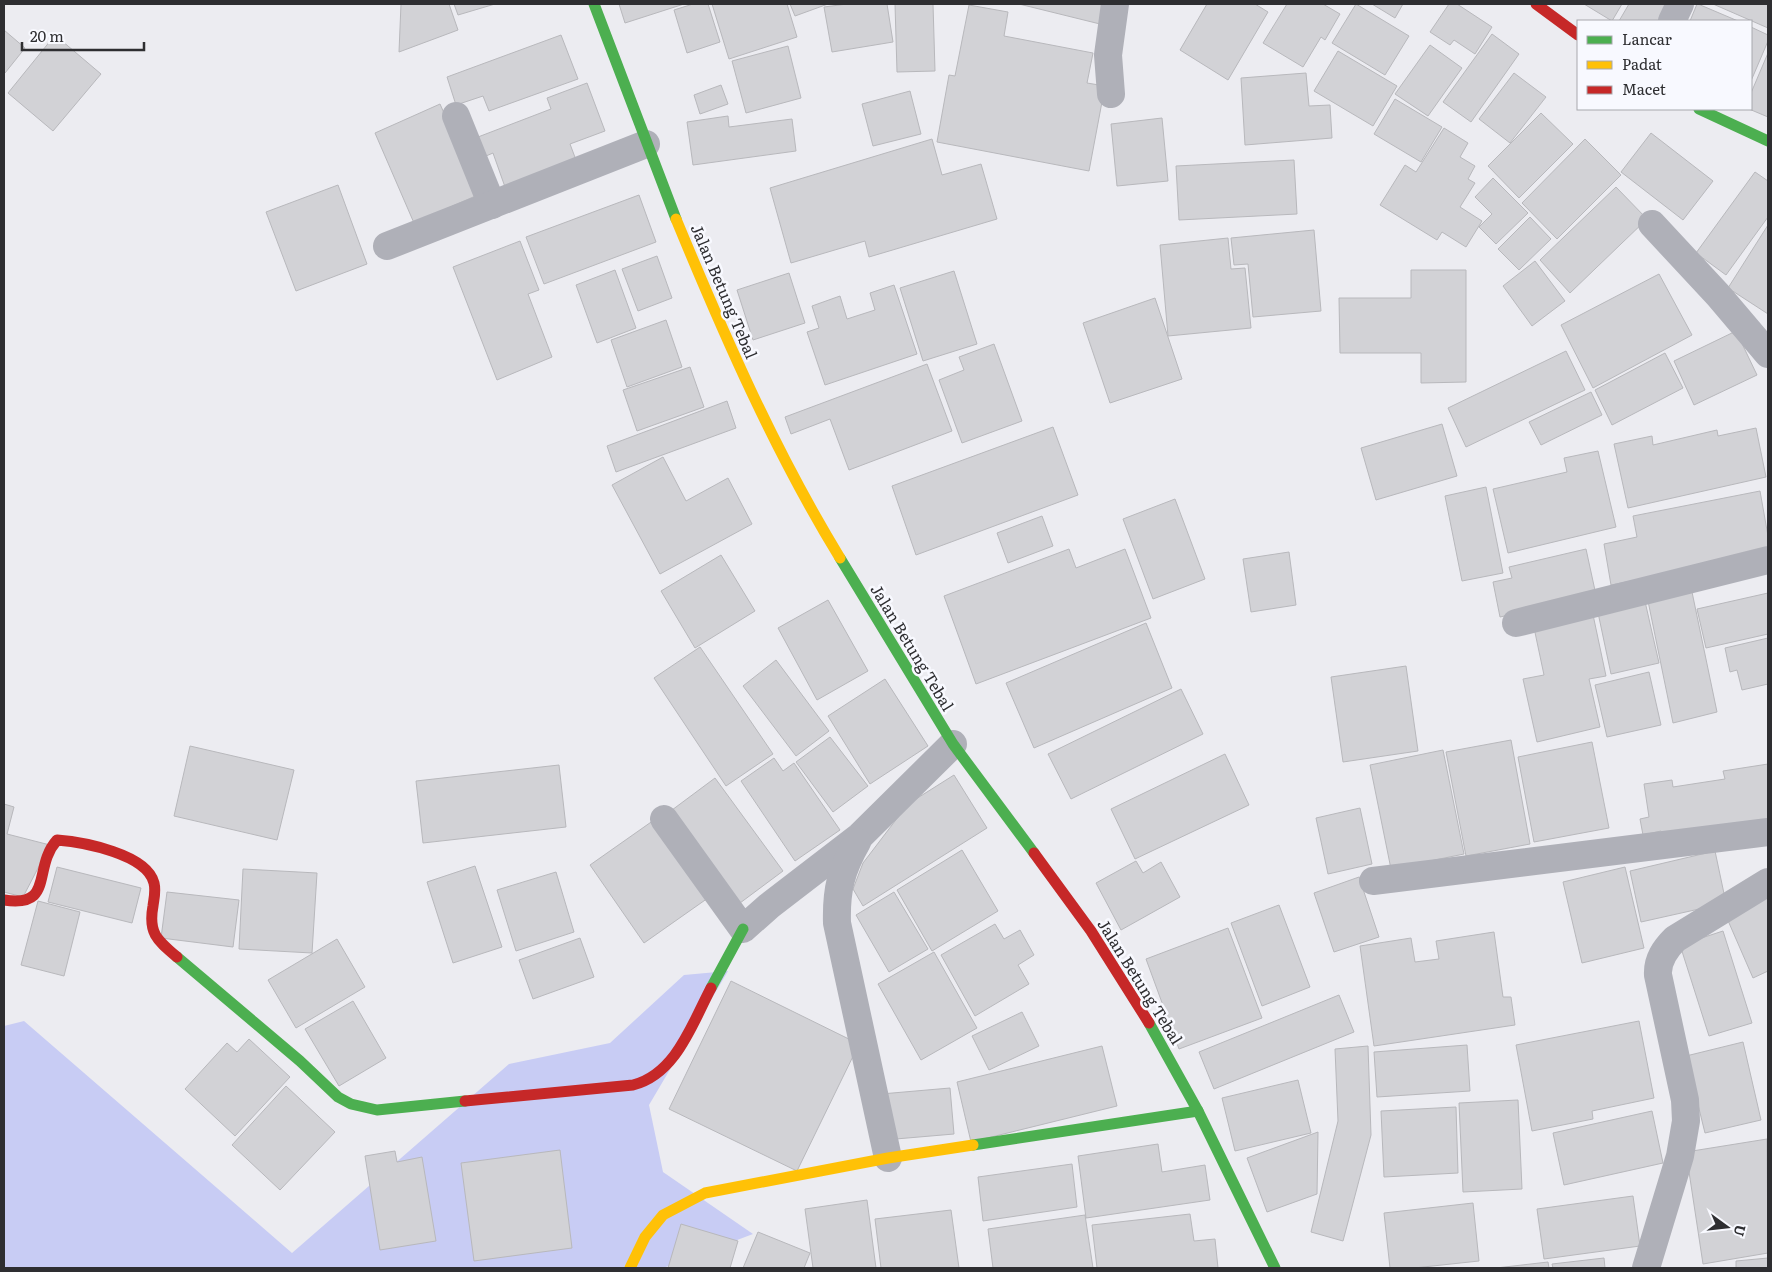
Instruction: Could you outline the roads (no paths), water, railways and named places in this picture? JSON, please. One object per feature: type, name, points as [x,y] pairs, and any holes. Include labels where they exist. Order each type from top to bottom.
[{"type":"street","name":"Jalan Betung Tebal","points":[[594,4],[646,144],[706,291],[753,396],[821,526],[953,744],[1091,931],[1161,1041],[1198,1111],[1275,1268]]},
{"type":"street","points":[[1111,94],[1108,54],[1115,4]]},
{"type":"street","points":[[1536,4],[1577,34]]},
{"type":"street","points":[[1672,20],[1680,4]]},
{"type":"street","points":[[1701,110],[1768,141]]},
{"type":"street","points":[[456,116],[492,204]]},
{"type":"street","points":[[387,246],[646,144]]},
{"type":"street","points":[[1652,224],[1718,295],[1768,354]]},
{"type":"street","points":[[1516,623],[1768,560]]},
{"type":"street","points":[[4,900],[19,904],[38,894],[50,849],[57,840],[68,841],[136,861],[152,875],[154,885],[151,924],[153,934],[157,940],[300,1061],[338,1097],[351,1104],[377,1110],[633,1086],[646,1082],[666,1068],[743,929],[769,906],[860,836],[953,744]]},
{"type":"street","points":[[664,819],[743,929]]},
{"type":"street","points":[[1373,881],[1768,832]]},
{"type":"street","points":[[860,836],[846,861],[839,882],[836,899],[837,923],[888,1158]]},
{"type":"street","points":[[1646,1268],[1680,1156],[1686,1120],[1685,1100],[1658,975],[1660,961],[1668,946],[1676,939],[1768,882]]},
{"type":"street","points":[[630,1268],[645,1237],[662,1215],[705,1193],[888,1158],[1198,1111]]}]
